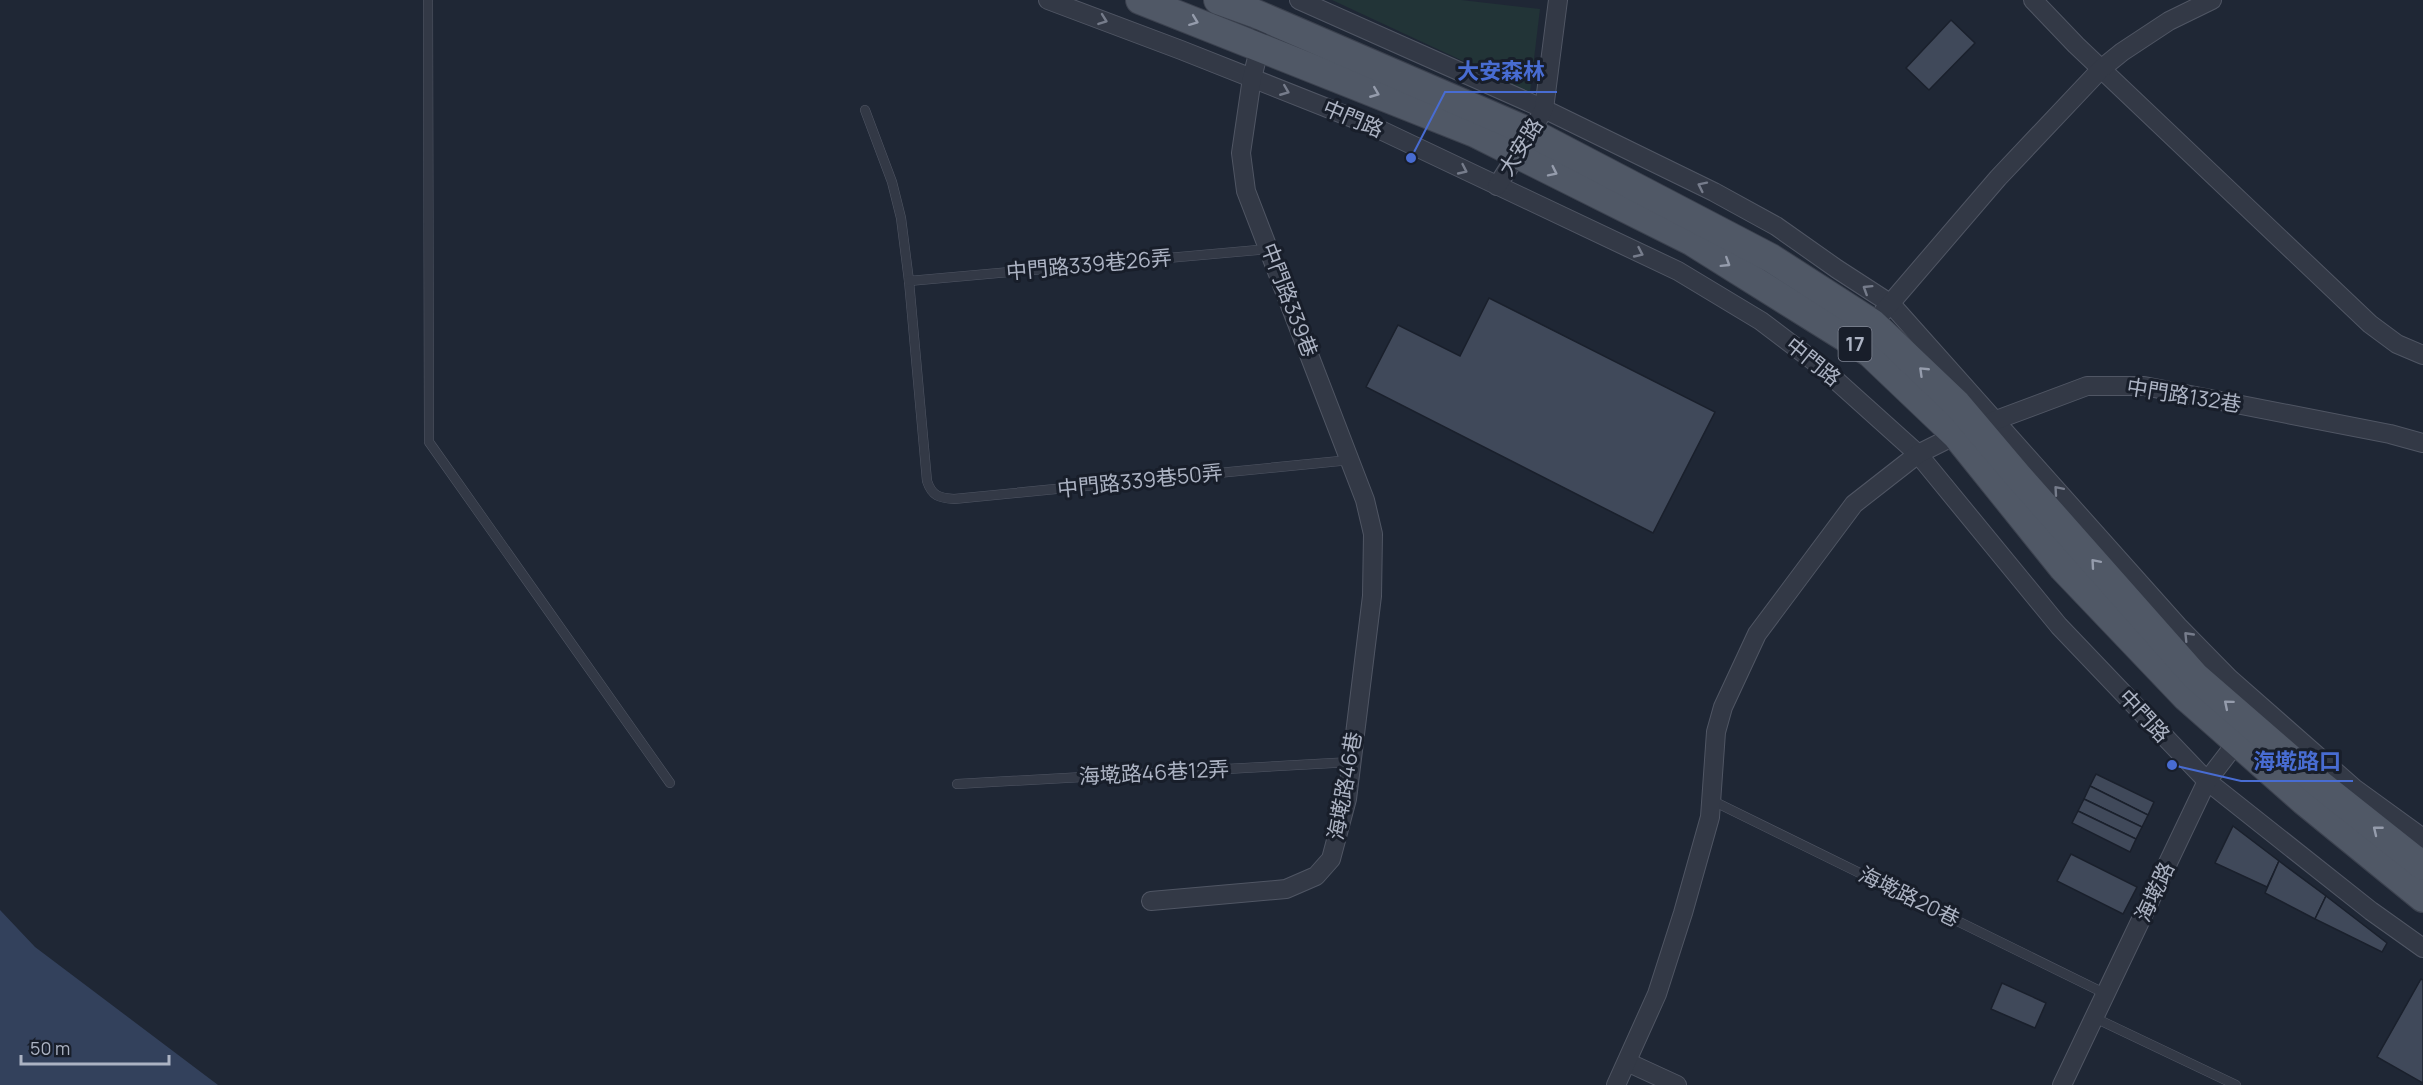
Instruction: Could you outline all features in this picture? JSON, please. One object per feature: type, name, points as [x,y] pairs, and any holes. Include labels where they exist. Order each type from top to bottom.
[{"type":"main road","name":"中門路","points":[[1140,0],[1475,133],[1531,132],[1691,241],[1870,353],[1977,427]]},
{"type":"main road","name":"中門路","points":[[1218,0],[1253,6],[1531,132],[1771,258],[1882,313],[1977,427],[2063,568],[2186,697],[2251,726],[2423,867]]},
{"type":"main road","name":"中門路","points":[[2251,726],[2304,801],[2423,898]]},
{"type":"street","name":"中門路","points":[[1048,0],[1370,125],[1678,271],[1761,321],[1827,372],[1918,454],[2059,626],[2207,781],[2352,896],[2423,948]]},
{"type":"street","name":"中門路","points":[[1299,0],[1531,132]]},
{"type":"street","name":"大安路","points":[[1497,186],[1531,132],[1558,0]]},
{"type":"street","points":[[2033,0],[2101,69],[2370,324],[2397,344],[2423,355]]},
{"type":"street","points":[[1882,313],[1998,178],[2101,69],[2169,21],[2212,0]]},
{"type":"street","name":"中門路339巷","points":[[1253,6],[1260,46],[1252,78],[1241,153],[1246,191],[1365,500],[1372,534],[1372,596]]},
{"type":"street","name":"中門路132巷","points":[[1616,1085],[1657,994],[1683,913],[1710,817],[1716,732],[1723,707],[1757,634],[1854,504],[1918,454],[1977,427],[2087,386],[2144,386],[2390,434],[2423,443]]},
{"type":"street","name":"中門路","points":[[1977,427],[2229,678],[2251,726],[2354,788],[2423,838]]},
{"type":"street","name":"海墘路46巷","points":[[1151,901],[1286,889],[1316,876],[1331,859],[1347,799],[1372,596]]},
{"type":"street","name":"海墘路","points":[[2062,1085],[2207,781],[2251,726]]},
{"type":"street","points":[[1627,1062],[1677,1085]]},
{"type":"lane","points":[[428,0],[429,442],[669,783]]},
{"type":"lane","points":[[865,110],[892,182],[901,218],[909,281]]},
{"type":"lane","name":"中門路339巷26弄","points":[[909,281],[1269,249]]},
{"type":"lane","name":"中門路339巷50弄","points":[[909,281],[927,482],[930,492],[940,498],[954,499],[1350,460]]},
{"type":"lane","name":"海墘路46巷12弄","points":[[957,784],[1351,762]]},
{"type":"lane","name":"海墘路20巷","points":[[1711,800],[2106,994]]},
{"type":"lane","points":[[2095,1017],[2236,1085]]},
{"type":"shaded area","points":[[1332,0],[1461,0],[1540,9],[1530,92]]},
{"type":"water","points":[[0,910],[35,947],[218,1085],[0,1085]]},
{"type":"building","points":[[1951,20],[1975,43],[1929,90],[1906,68]]},
{"type":"building","points":[[1489,298],[1715,412],[1653,533],[1366,387],[1398,325],[1460,356]]},
{"type":"building","points":[[2096,774],[2154,802],[2148,815],[2090,786]]},
{"type":"building","points":[[2090,786],[2148,815],[2142,827],[2084,799]]},
{"type":"building","points":[[2084,799],[2142,827],[2136,839],[2078,811]]},
{"type":"building","points":[[2078,811],[2136,839],[2130,852],[2072,823]]},
{"type":"building","points":[[2233,826],[2279,861],[2267,887],[2215,863]]},
{"type":"building","points":[[2071,854],[2137,887],[2123,914],[2057,881]]},
{"type":"building","points":[[2279,861],[2326,896],[2315,919],[2265,893]]},
{"type":"building","points":[[2326,896],[2387,943],[2382,952],[2315,919]]},
{"type":"building","points":[[2421,979],[2423,980],[2423,1083],[2377,1057]]},
{"type":"building","points":[[2002,983],[2046,1003],[2035,1028],[1991,1009]]},
{"type":"place","name":"大安森林","points":[[1411,158]]},
{"type":"place","name":"海墘路口","points":[[2172,765]]}]
